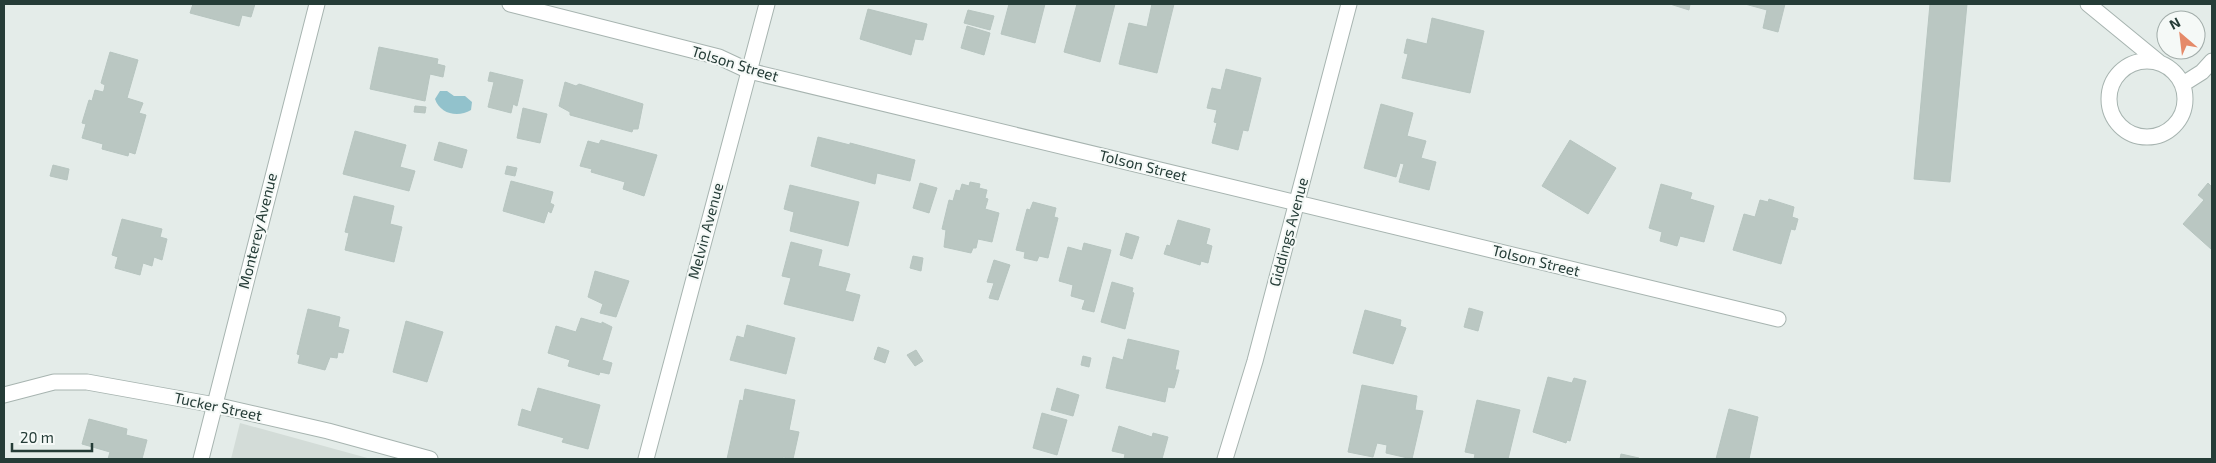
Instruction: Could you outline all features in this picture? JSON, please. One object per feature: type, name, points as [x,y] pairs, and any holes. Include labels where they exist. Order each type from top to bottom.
[{"type":"street","name":"Monterey Avenue","points":[[201,459],[317,4]]},
{"type":"street","name":"Tolson Street","points":[[510,4],[720,57],[749,70],[1778,319]]},
{"type":"street","name":"Melvin Avenue","points":[[646,459],[767,4]]},
{"type":"street","name":"Giddings Avenue","points":[[1225,459],[1255,361],[1350,4]]},
{"type":"street","points":[[2088,4],[2174,72],[2183,84],[2184,106],[2174,126],[2161,134],[2146,137],[2132,134],[2119,126],[2111,113],[2108,98],[2111,84],[2120,71],[2132,63],[2147,60],[2160,62]]},
{"type":"street","points":[[2183,84],[2202,72],[2212,61]]},
{"type":"street","name":"Tucker Street","points":[[4,395],[54,382],[87,382],[215,404],[328,431],[430,459]]},
{"type":"shaded area","points":[[240,423],[371,459],[231,459]]},
{"type":"water","points":[[440,91],[447,91],[454,96],[465,96],[472,102],[471,110],[461,114],[445,111],[437,104],[435,99]]},
{"type":"building","points":[[193,4],[255,4],[251,17],[242,15],[239,26],[190,13]]},
{"type":"building","points":[[1009,4],[1045,4],[1035,43],[1001,34]]},
{"type":"building","points":[[1077,4],[1115,4],[1100,62],[1064,52]]},
{"type":"building","points":[[1152,4],[1174,4],[1157,73],[1119,64],[1129,23],[1147,27]]},
{"type":"building","points":[[1670,4],[1690,4],[1689,10]]},
{"type":"building","points":[[1745,4],[1785,4],[1778,32],[1763,28],[1767,10]]},
{"type":"building","points":[[1930,4],[1967,4],[1950,182],[1914,179]]},
{"type":"building","points":[[868,9],[927,24],[923,40],[915,39],[911,55],[860,39]]},
{"type":"building","points":[[968,10],[994,16],[990,30],[964,23]]},
{"type":"building","points":[[1432,18],[1484,31],[1470,93],[1402,78],[1408,54],[1404,53],[1407,39],[1427,44]]},
{"type":"building","points":[[967,26],[990,33],[984,55],[961,48]]},
{"type":"building","points":[[379,47],[438,59],[437,64],[445,66],[443,77],[430,74],[425,101],[370,89]]},
{"type":"building","points":[[110,52],[138,60],[127,98],[143,103],[139,113],[146,115],[135,154],[129,152],[128,156],[102,149],[103,144],[82,138],[86,124],[82,123],[89,100],[92,101],[95,90],[103,92],[104,90],[105,85],[101,83]]},
{"type":"building","points":[[1226,69],[1261,78],[1248,131],[1243,130],[1238,150],[1212,143],[1217,123],[1214,122],[1217,110],[1207,108],[1212,88],[1221,90]]},
{"type":"building","points":[[490,72],[523,80],[517,106],[513,104],[511,113],[488,107],[494,82],[488,81]]},
{"type":"building","points":[[565,82],[576,86],[579,84],[643,104],[638,129],[633,129],[632,132],[570,115],[570,112],[559,106]]},
{"type":"building","points":[[1381,104],[1413,113],[1407,136],[1426,141],[1421,158],[1436,162],[1429,190],[1399,182],[1404,164],[1400,163],[1396,177],[1364,168]]},
{"type":"building","points":[[415,106],[426,107],[425,113],[414,112]]},
{"type":"building","points":[[523,108],[547,114],[540,143],[517,138]]},
{"type":"building","points":[[355,131],[406,145],[400,167],[415,171],[409,191],[343,174]]},
{"type":"building","points":[[818,137],[850,145],[850,143],[915,160],[910,181],[877,173],[875,184],[811,166]]},
{"type":"building","points":[[601,140],[657,155],[644,196],[623,189],[625,182],[591,172],[592,169],[580,166],[588,141],[599,144]]},
{"type":"building","points":[[1570,140],[1616,168],[1588,214],[1542,186]]},
{"type":"building","points":[[439,142],[467,150],[462,168],[434,160]]},
{"type":"building","points":[[53,165],[69,169],[67,180],[50,176]]},
{"type":"building","points":[[507,166],[517,168],[515,176],[505,174]]},
{"type":"building","points":[[511,181],[553,192],[550,203],[554,205],[551,213],[548,211],[544,223],[503,211]]},
{"type":"building","points":[[970,182],[980,184],[979,188],[987,190],[985,198],[988,199],[985,209],[999,213],[992,242],[978,239],[976,248],[973,248],[971,253],[944,247],[946,230],[942,229],[949,200],[953,201],[956,190],[960,191],[962,184],[969,186]]},
{"type":"building","points":[[920,183],[937,188],[929,213],[913,208]]},
{"type":"building","points":[[2208,183],[2212,187],[2211,249],[2183,224],[2204,200],[2198,195]]},
{"type":"building","points":[[1661,184],[1692,193],[1690,199],[1714,206],[1704,242],[1680,236],[1677,246],[1660,241],[1662,232],[1649,228]]},
{"type":"building","points":[[790,185],[859,202],[848,246],[790,231],[794,212],[784,209]]},
{"type":"building","points":[[354,196],[394,206],[390,224],[402,227],[394,262],[345,250],[349,233],[345,232]]},
{"type":"building","points":[[1769,199],[1794,207],[1792,217],[1798,219],[1795,230],[1791,229],[1781,264],[1733,250],[1744,214],[1755,217],[1760,200],[1768,202]]},
{"type":"building","points":[[1033,202],[1056,208],[1054,217],[1058,218],[1048,258],[1039,256],[1037,261],[1024,258],[1025,252],[1016,250],[1027,209],[1030,210]]},
{"type":"building","points":[[122,219],[162,229],[160,237],[167,239],[162,260],[154,257],[152,266],[143,263],[140,275],[115,268],[118,257],[112,255]]},
{"type":"building","points":[[1178,220],[1210,229],[1206,244],[1212,246],[1208,263],[1201,261],[1200,265],[1164,254],[1167,245],[1170,246]]},
{"type":"building","points":[[1126,233],[1139,237],[1132,259],[1120,255]]},
{"type":"building","points":[[791,242],[822,250],[818,266],[850,274],[845,291],[860,295],[853,321],[784,304],[791,278],[782,276]]},
{"type":"building","points":[[1084,243],[1111,250],[1094,312],[1082,309],[1085,300],[1071,296],[1073,285],[1059,281],[1068,247],[1082,251]]},
{"type":"building","points":[[913,256],[923,258],[921,271],[910,268]]},
{"type":"building","points":[[994,260],[1010,265],[998,300],[989,298],[994,283],[987,282]]},
{"type":"building","points":[[595,271],[629,281],[616,317],[600,313],[603,304],[588,297]]},
{"type":"building","points":[[1112,282],[1133,288],[1132,292],[1134,293],[1125,329],[1101,322]]},
{"type":"building","points":[[1469,308],[1483,312],[1478,331],[1464,327]]},
{"type":"building","points":[[308,309],[340,317],[338,327],[349,330],[343,353],[338,352],[337,358],[330,357],[325,370],[298,363],[300,355],[297,354]]},
{"type":"building","points":[[1365,310],[1401,320],[1400,326],[1406,328],[1393,364],[1353,353]]},
{"type":"building","points":[[581,318],[602,324],[602,322],[612,327],[602,360],[612,363],[609,374],[600,372],[599,375],[568,366],[570,360],[548,353],[556,326],[576,332]]},
{"type":"building","points":[[406,321],[443,332],[427,382],[393,372]]},
{"type":"building","points":[[747,325],[795,338],[786,374],[730,360],[737,336],[744,338]]},
{"type":"building","points":[[1128,339],[1179,351],[1175,370],[1179,370],[1175,385],[1174,388],[1168,387],[1165,402],[1106,388],[1113,357],[1123,360]]},
{"type":"building","points":[[878,347],[889,351],[885,363],[874,359]]},
{"type":"building","points":[[916,350],[923,361],[915,366],[907,355]]},
{"type":"building","points":[[1083,356],[1091,358],[1089,367],[1081,365]]},
{"type":"building","points":[[1548,377],[1572,383],[1574,378],[1586,381],[1570,441],[1567,440],[1566,443],[1533,432]]},
{"type":"building","points":[[1362,385],[1417,396],[1415,410],[1423,411],[1412,459],[1386,453],[1387,445],[1377,443],[1373,457],[1348,452]]},
{"type":"building","points":[[538,388],[600,405],[588,449],[562,442],[564,438],[518,425],[522,409],[531,412]]},
{"type":"building","points":[[1057,388],[1079,395],[1073,416],[1051,410]]},
{"type":"building","points":[[745,389],[795,400],[789,430],[799,432],[793,459],[783,457],[783,459],[727,459],[740,400],[743,401]]},
{"type":"building","points":[[1477,400],[1520,410],[1508,459],[1474,459],[1475,454],[1465,452]]},
{"type":"building","points":[[1729,409],[1758,417],[1749,459],[1716,459]]},
{"type":"building","points":[[1042,413],[1067,420],[1057,455],[1033,448]]},
{"type":"building","points":[[89,419],[127,429],[126,435],[147,440],[142,459],[108,459],[110,452],[82,444]]},
{"type":"building","points":[[1119,426],[1152,437],[1153,433],[1168,437],[1162,459],[1124,459],[1125,454],[1112,451]]},
{"type":"building","points":[[1621,454],[1639,458],[1640,459],[1620,459]]}]
